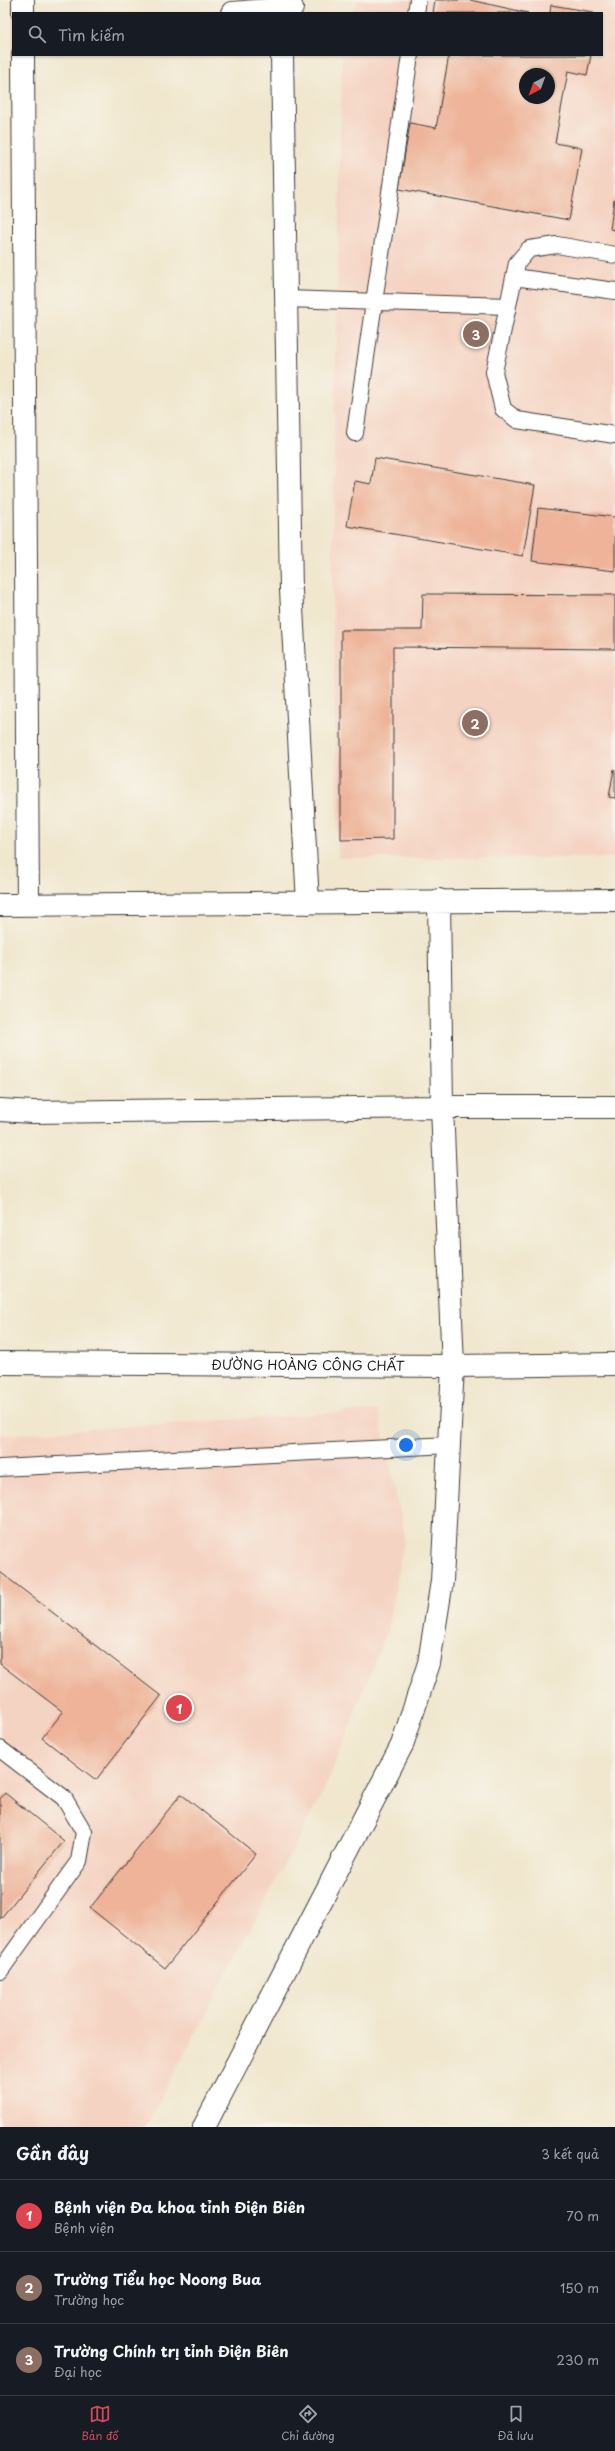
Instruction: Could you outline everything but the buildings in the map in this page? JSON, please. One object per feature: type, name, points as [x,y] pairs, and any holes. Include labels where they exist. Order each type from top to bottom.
[{"type":"street","points":[[23,0],[23,12]]},
{"type":"street","points":[[242,12],[293,7]]},
{"type":"street","points":[[23,56],[28,905]]},
{"type":"street","points":[[282,56],[291,590],[308,903]]},
{"type":"street","points":[[0,905],[308,903],[439,900],[615,900]]},
{"type":"street","points":[[204,2127],[402,1745],[429,1663],[442,1581],[453,1366],[442,1107],[439,900]]},
{"type":"street","points":[[0,1110],[34,1112],[442,1107],[615,1108]]},
{"type":"street","name":"ĐƯỜNG HOÀNG CÔNG CHẤT","points":[[0,1363],[453,1366],[615,1364]]},
{"type":"lane","points":[[416,12],[418,0]]},
{"type":"lane","points":[[355,433],[410,56]]},
{"type":"lane","points":[[615,255],[557,245],[529,249],[517,263],[494,372],[503,409],[517,420],[615,435]]},
{"type":"lane","points":[[514,277],[615,290]]},
{"type":"lane","points":[[285,299],[508,306]]},
{"type":"lane","points":[[0,1468],[449,1445]]},
{"type":"lane","points":[[0,1749],[64,1798],[84,1832],[79,1861],[0,1971]]},
{"type":"shaded area","points":[[359,0],[615,0],[615,858],[338,858],[332,570],[342,56],[603,56],[603,12],[352,12]]},
{"type":"shaded area","points":[[378,1410],[405,1536],[387,1631],[327,1784],[146,2127],[0,2127],[0,1435]]},
{"type":"place","name":"Trường Chính trị tỉnh Điện Biên","points":[[476,334]]},
{"type":"place","name":"Trường Tiểu học Noong Bua","points":[[475,723]]},
{"type":"place","name":"Bệnh viện Đa khoa tỉnh Điện Biên","points":[[179,1708]]}]
